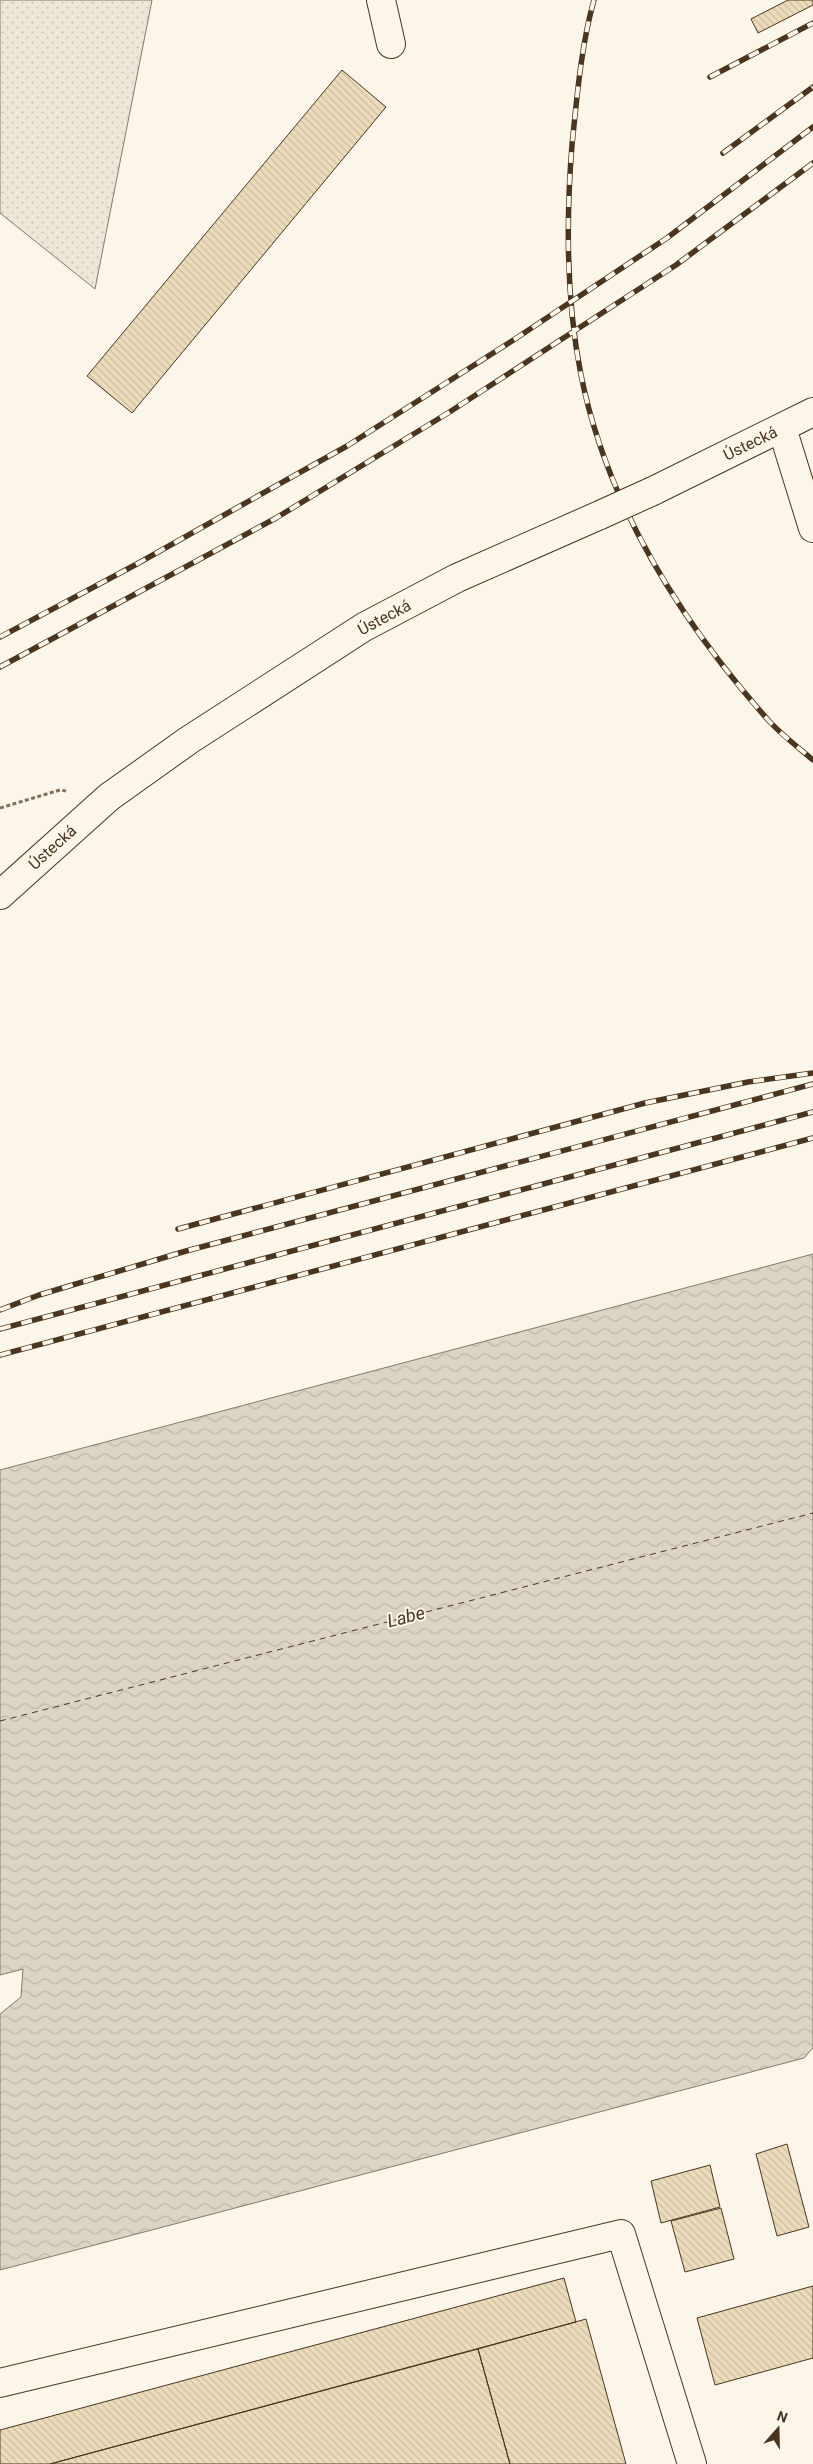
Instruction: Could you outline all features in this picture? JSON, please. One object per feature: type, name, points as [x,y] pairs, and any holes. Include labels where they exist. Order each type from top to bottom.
[{"type":"main road","points":[[381,0],[391,44]]},
{"type":"main road","name":"Ústecká","points":[[0,894],[109,797],[189,740],[364,627],[458,578],[600,515],[813,412]]},
{"type":"main road","points":[[782,428],[813,528]]},
{"type":"main road","points":[[0,2382],[621,2234],[692,2464]]},
{"type":"path","points":[[0,808],[60,790],[109,797]]},
{"type":"shaded area","points":[[0,0],[152,0],[95,289],[0,213]]},
{"type":"water","name":"Labe","points":[[813,1254],[813,2048],[804,2058],[0,2270],[0,2014],[21,1997],[23,1969],[0,1975],[0,1470]]},
{"type":"building","points":[[788,0],[813,0],[813,5],[758,33],[751,19]]},
{"type":"building","points":[[342,70],[386,107],[132,413],[87,376]]},
{"type":"building","points":[[787,2144],[809,2227],[777,2236],[756,2154]]},
{"type":"building","points":[[710,2165],[720,2207],[661,2223],[651,2181]]},
{"type":"building","points":[[721,2208],[734,2259],[685,2272],[671,2221]]},
{"type":"building","points":[[564,2278],[576,2322],[50,2464],[0,2464],[0,2430]]},
{"type":"building","points":[[813,2286],[813,2358],[715,2385],[697,2318]]},
{"type":"building","points":[[586,2319],[626,2464],[510,2464],[478,2349]]},
{"type":"building","points":[[478,2349],[510,2464],[50,2464]]},
{"type":"ferry route","points":[[0,1721],[813,1513]]},
{"type":"railway","points":[[594,0],[586,35],[578,90],[570,173],[568,231],[572,318],[581,375],[593,423],[609,470],[629,516],[652,560],[678,603],[737,683],[769,721],[813,760]]},
{"type":"railway","points":[[710,77],[813,23]]},
{"type":"railway","points":[[723,153],[813,87]]},
{"type":"railway","points":[[0,637],[135,565],[347,446],[515,339],[667,238],[813,127]]},
{"type":"railway","points":[[0,667],[276,518],[448,413],[676,265],[813,163]]},
{"type":"railway","points":[[178,1229],[645,1103],[748,1082],[813,1073]]},
{"type":"railway","points":[[0,1310],[39,1295],[186,1251],[813,1084]]},
{"type":"railway","points":[[0,1329],[813,1112]]},
{"type":"railway","points":[[0,1355],[813,1138]]}]
